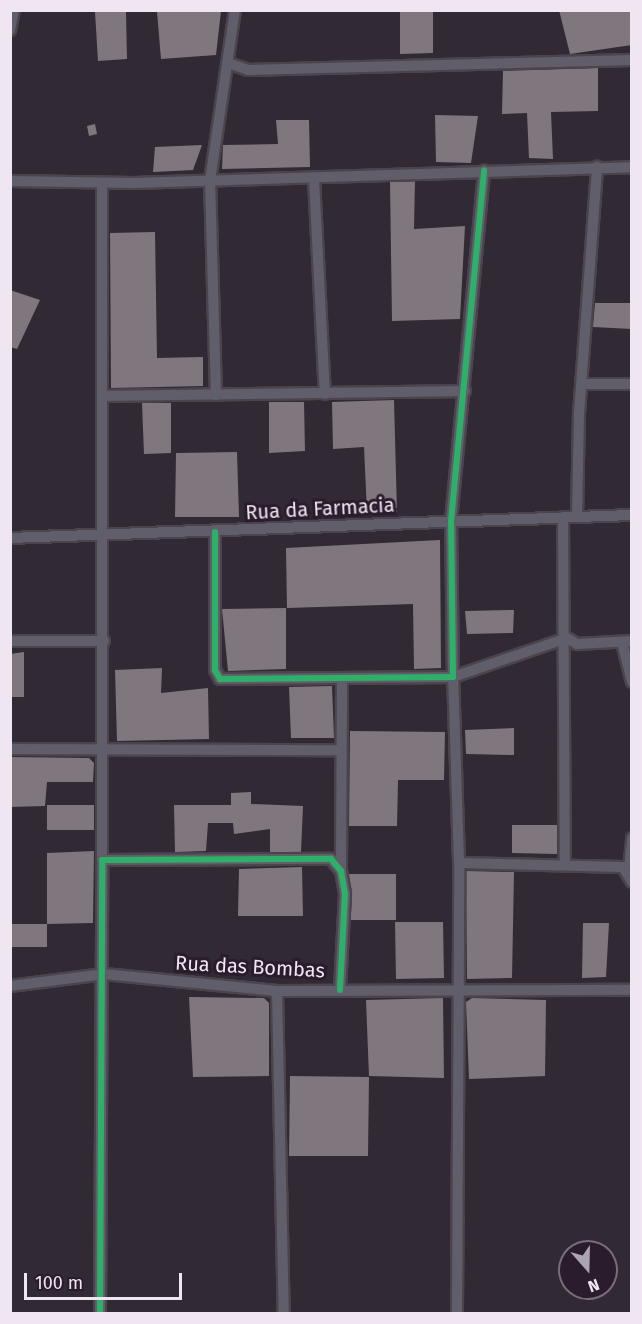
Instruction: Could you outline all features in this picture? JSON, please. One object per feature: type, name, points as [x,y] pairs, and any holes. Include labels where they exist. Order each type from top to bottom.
[{"type":"street","points":[[10,30],[14,10]]},
{"type":"street","points":[[216,395],[210,181],[231,64],[235,10]]},
{"type":"street","points":[[231,64],[248,70],[632,60]]},
{"type":"street","points":[[577,517],[582,384],[597,167]]},
{"type":"street","points":[[10,181],[102,183],[314,179],[632,167]]},
{"type":"street","points":[[457,1314],[462,1203],[457,989],[459,863],[451,521],[484,171]]},
{"type":"street","points":[[314,179],[325,394]]},
{"type":"street","points":[[100,1314],[104,974],[102,860],[105,535],[102,183]]},
{"type":"street","points":[[582,384],[632,384]]},
{"type":"street","points":[[104,396],[465,391]]},
{"type":"street","name":"Rua da Farmacia","points":[[10,538],[632,515]]},
{"type":"street","points":[[563,517],[567,638],[565,866]]},
{"type":"street","points":[[215,532],[215,670],[220,679],[453,677],[567,638],[577,644],[627,641],[632,682]]},
{"type":"street","points":[[10,641],[104,641]]},
{"type":"street","points":[[340,990],[345,894],[341,872],[342,679]]},
{"type":"street","points":[[10,750],[341,750]]},
{"type":"street","points":[[632,838],[629,869],[632,882]]},
{"type":"street","points":[[102,860],[331,859],[341,872]]},
{"type":"street","points":[[459,863],[629,869]]},
{"type":"street","name":"Rua das Bombas","points":[[10,986],[104,974],[277,991],[632,990]]},
{"type":"street","points":[[277,991],[284,1314]]},
{"type":"building","points":[[400,10],[433,10],[433,53],[400,54]]},
{"type":"building","points":[[559,10],[632,10],[632,45],[570,54]]},
{"type":"building","points":[[221,11],[216,55],[161,59],[157,12]]},
{"type":"building","points":[[95,12],[126,12],[127,59],[98,61]]},
{"type":"building","points":[[598,68],[598,111],[551,112],[553,159],[529,158],[527,113],[502,114],[503,71]]},
{"type":"building","points":[[435,115],[478,116],[471,163],[436,162]]},
{"type":"building","points":[[276,120],[309,120],[310,167],[222,169],[223,145],[278,144]]},
{"type":"building","points":[[95,124],[97,134],[89,136],[87,126]]},
{"type":"building","points":[[202,145],[193,170],[153,172],[155,147]]},
{"type":"building","points":[[415,181],[414,229],[465,226],[460,319],[392,321],[390,182]]},
{"type":"building","points":[[155,232],[157,358],[203,357],[203,386],[111,388],[110,233]]},
{"type":"building","points":[[10,290],[40,300],[17,349],[10,347]]},
{"type":"building","points":[[595,303],[632,303],[632,329],[593,327]]},
{"type":"building","points":[[394,400],[397,512],[367,513],[364,447],[333,449],[332,402]]},
{"type":"building","points":[[269,402],[304,402],[305,451],[269,453]]},
{"type":"building","points":[[142,403],[171,403],[171,453],[144,454]]},
{"type":"building","points":[[237,452],[239,517],[175,517],[176,453]]},
{"type":"building","points":[[440,540],[441,668],[414,669],[413,604],[287,608],[286,548]]},
{"type":"building","points":[[286,608],[286,669],[228,671],[222,609]]},
{"type":"building","points":[[514,610],[513,633],[467,634],[465,611]]},
{"type":"building","points":[[24,652],[24,697],[10,697],[10,654]]},
{"type":"building","points":[[162,668],[161,693],[208,688],[209,739],[117,741],[115,670]]},
{"type":"building","points":[[332,686],[334,738],[291,738],[289,687]]},
{"type":"building","points":[[514,728],[514,755],[466,754],[465,730]]},
{"type":"building","points":[[350,731],[445,732],[444,780],[398,780],[397,826],[349,826]]},
{"type":"building","points":[[10,757],[89,758],[94,763],[93,782],[47,782],[45,806],[10,807]]},
{"type":"building","points":[[251,792],[251,804],[303,806],[301,852],[270,852],[270,829],[234,834],[233,823],[208,823],[206,851],[175,852],[174,805],[231,805],[231,793]]},
{"type":"building","points":[[47,805],[94,805],[94,830],[47,830]]},
{"type":"building","points":[[512,825],[557,825],[557,854],[512,853]]},
{"type":"building","points":[[94,851],[93,923],[47,924],[47,853]]},
{"type":"building","points":[[302,867],[303,916],[238,916],[239,869]]},
{"type":"building","points":[[466,871],[514,872],[512,978],[467,979]]},
{"type":"building","points":[[349,874],[396,874],[396,920],[351,920]]},
{"type":"building","points":[[395,922],[443,922],[444,978],[396,979]]},
{"type":"building","points":[[583,923],[609,923],[606,977],[582,978]]},
{"type":"building","points":[[10,924],[47,924],[47,947],[10,947]]},
{"type":"building","points":[[189,997],[264,998],[269,1003],[269,1076],[193,1077]]},
{"type":"building","points":[[443,998],[444,1078],[369,1076],[366,1000]]},
{"type":"building","points":[[472,998],[546,1000],[545,1076],[469,1079],[466,1002]]},
{"type":"building","points":[[290,1076],[369,1077],[368,1156],[289,1156]]},
{"type":"cycle path","points":[[215,532],[215,670],[220,679],[453,677],[451,521],[484,171]]},
{"type":"cycle path","points":[[100,1314],[102,860],[331,859],[341,871],[345,894],[340,990]]}]
